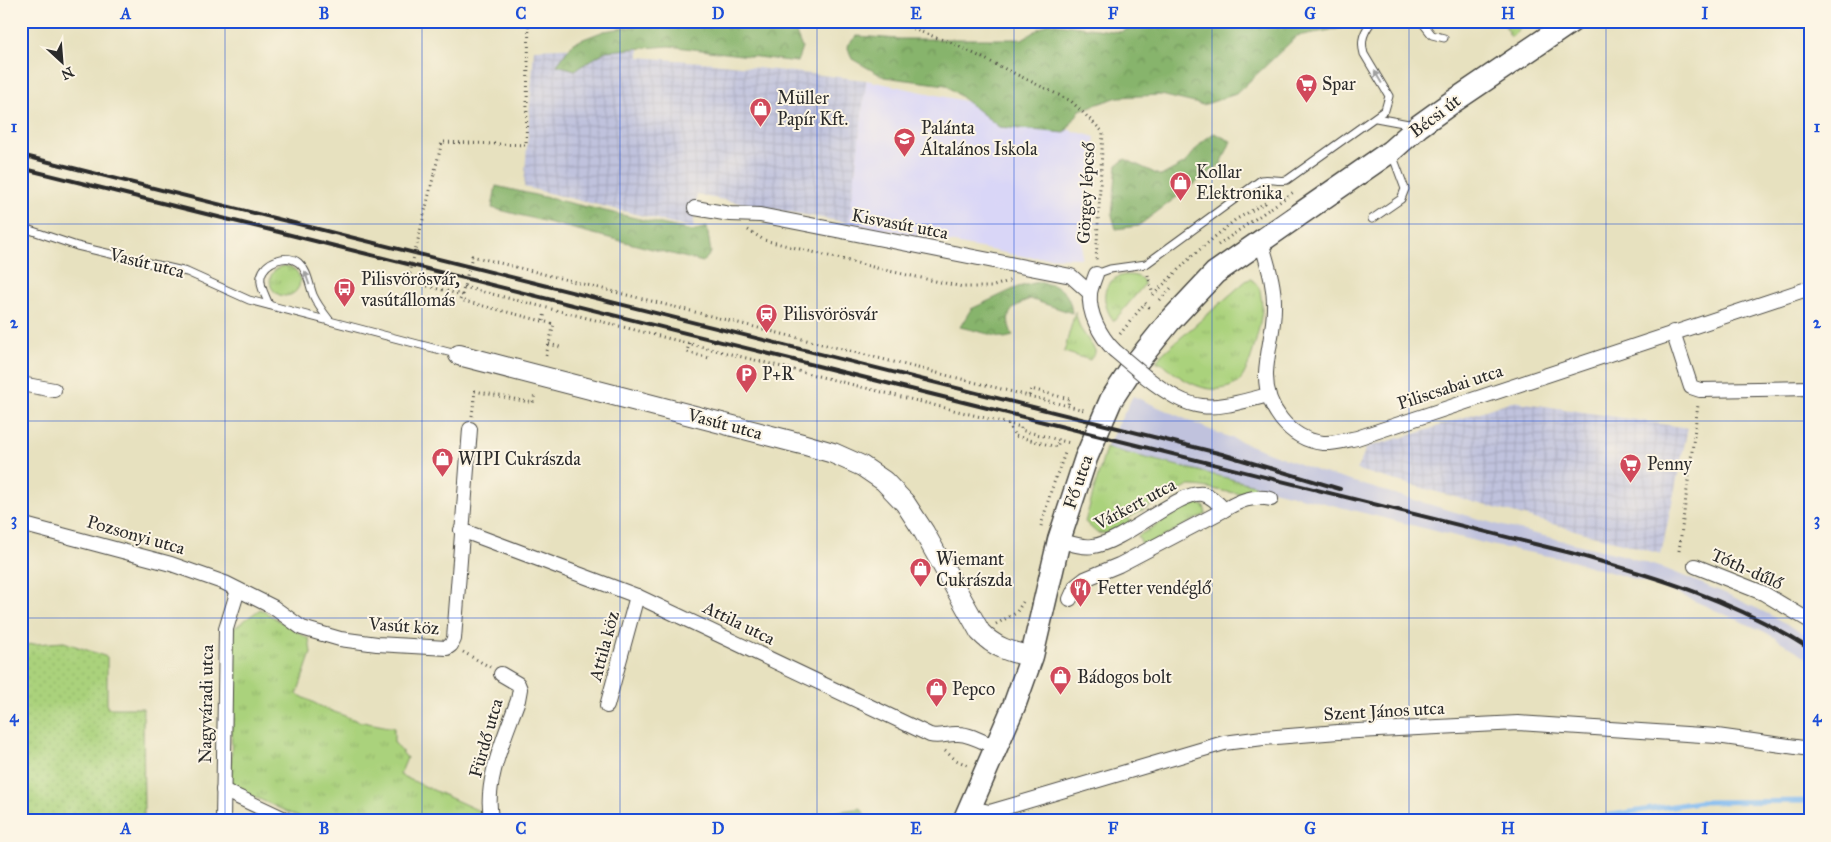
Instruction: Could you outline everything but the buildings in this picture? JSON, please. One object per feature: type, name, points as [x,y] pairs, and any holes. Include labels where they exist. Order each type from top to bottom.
[{"type":"main road","name":"Bécsi út","points":[[1302,214],[1391,151],[1419,126],[1558,25]]},
{"type":"main road","name":"Fő utca","points":[[967,814],[997,748],[1032,656],[1060,540],[1086,458],[1119,386],[1147,349],[1215,273],[1302,214]]},
{"type":"street","name":"Kisvasút utca","points":[[695,208],[730,214],[760,215],[1071,276],[1090,293]]},
{"type":"street","name":"Piliscsabai utca","points":[[1262,241],[1271,275],[1274,308],[1266,373],[1268,394],[1272,406],[1292,430],[1307,438],[1324,443],[1366,435],[1810,288]]},
{"type":"street","points":[[1096,274],[1090,293],[1095,320],[1103,337],[1112,348],[1146,377],[1178,400],[1195,406],[1212,407],[1268,394]]},
{"type":"street","points":[[1673,332],[1691,387],[1700,390],[1810,388]]},
{"type":"street","name":"Vasút utca","points":[[459,355],[833,453],[862,466],[884,481],[905,503],[924,532],[980,632],[998,647],[1014,653],[1032,656]]},
{"type":"street","points":[[21,384],[54,390]]},
{"type":"street","name":"Vasút köz","points":[[238,590],[273,607],[302,628],[340,639],[377,644],[447,648],[454,639],[470,429]]},
{"type":"street","name":"Várkert utca","points":[[1060,540],[1077,545],[1093,546],[1114,539],[1188,496],[1203,494],[1217,502],[1224,510]]},
{"type":"street","points":[[1070,599],[1076,586],[1085,579],[1119,565],[1243,499],[1260,496],[1271,499]]},
{"type":"street","name":"Pozsonyi utca","points":[[21,524],[171,564],[225,583],[238,590]]},
{"type":"street","name":"Attila utca","points":[[461,530],[637,596],[930,735],[938,737],[958,734],[976,738],[997,748]]},
{"type":"street","name":"Tóth-dűlő","points":[[1695,566],[1763,594],[1810,621]]},
{"type":"street","name":"Nagyváradi utca","points":[[223,821],[226,629],[238,590]]},
{"type":"street","name":"Attila köz","points":[[606,706],[637,596]]},
{"type":"street","name":"Fürdő utca","points":[[492,821],[490,791],[520,689],[518,684],[501,674]]},
{"type":"street","name":"Szent János utca","points":[[967,814],[990,812],[1224,743],[1263,738],[1518,723],[1718,736],[1810,749]]},
{"type":"street","points":[[223,790],[289,821]]},
{"type":"lane","points":[[1096,274],[1110,269],[1146,264],[1261,180],[1269,178],[1280,182],[1287,180],[1385,110],[1389,96],[1362,46],[1364,31],[1372,21]]},
{"type":"lane","points":[[1421,21],[1432,35],[1444,38]]},
{"type":"lane","points":[[1376,118],[1419,126]]},
{"type":"lane","points":[[1372,220],[1401,199],[1405,189],[1391,151]]},
{"type":"lane","name":"Vasút utca","points":[[21,226],[77,246],[187,272],[239,296],[269,305],[459,355]]},
{"type":"lane","points":[[269,305],[261,284],[261,276],[265,268],[271,263],[280,259],[289,259],[298,262],[304,269],[316,302],[330,321]]},
{"type":"path","points":[[408,281],[442,142],[526,145],[529,21]]},
{"type":"path","name":"Görgey lépcső","points":[[909,21],[910,28],[952,43],[1071,100],[1102,132],[1096,274]]},
{"type":"path","points":[[1146,264],[1153,295],[1192,256],[1235,220],[1265,204]]},
{"type":"path","points":[[730,214],[751,232],[764,240],[963,287],[990,286],[1010,281],[1030,269]]},
{"type":"path","points":[[1235,220],[1241,228]]},
{"type":"path","points":[[470,429],[475,391],[533,403],[554,324],[460,300],[472,256],[1084,410]]},
{"type":"path","points":[[396,278],[462,294]]},
{"type":"path","points":[[464,287],[1008,423],[1021,427],[1021,430],[1070,443]]},
{"type":"path","points":[[1112,348],[1145,304],[1152,310]]},
{"type":"path","points":[[543,321],[546,312]]},
{"type":"path","points":[[689,343],[687,352],[709,358]]},
{"type":"path","points":[[549,344],[560,347]]},
{"type":"path","points":[[1029,396],[1031,388],[1069,399],[1068,406]]},
{"type":"path","points":[[1679,551],[1700,390]]},
{"type":"path","points":[[1008,423],[1015,436],[1057,447],[1059,440]]},
{"type":"path","points":[[980,632],[1016,613],[1025,599]]},
{"type":"path","name":"Fürdő utca","points":[[451,645],[501,674]]},
{"type":"path","points":[[938,737],[943,750],[956,760],[986,773]]},
{"type":"shaded area","points":[[639,45],[639,57],[866,80],[849,223],[697,195],[693,228],[524,187],[534,49]]},
{"type":"shaded area","points":[[866,80],[960,100],[1095,137],[1081,258],[1027,257],[849,223]]},
{"type":"shaded area","points":[[1133,396],[1208,429],[1320,472],[1499,525],[1622,555],[1671,571],[1729,595],[1810,637],[1810,659],[1765,632],[1667,589],[1569,560],[1495,546],[1106,448]]},
{"type":"shaded area","points":[[1512,401],[1688,428],[1661,554],[1357,470],[1367,447],[1418,433]]},
{"type":"green space","points":[[668,21],[705,21],[730,27],[794,28],[802,48],[797,62],[669,46],[606,51],[575,70],[557,65],[573,43],[604,31]]},
{"type":"green space","points":[[1150,21],[1348,21],[1342,28],[1297,36],[1236,94],[1203,105],[1161,95],[1118,97],[1080,110],[1065,133],[999,127],[946,85],[884,77],[852,59],[847,45],[857,36],[899,39],[1022,39],[1049,23],[1120,32]]},
{"type":"green space","points":[[1513,21],[1522,21],[1521,26],[1511,37],[1505,27]]},
{"type":"green space","points":[[1214,133],[1231,141],[1221,164],[1138,226],[1116,229],[1112,215],[1117,165],[1125,159],[1161,176],[1185,163],[1203,141]]},
{"type":"green space","points":[[496,186],[692,231],[707,227],[711,253],[703,262],[492,208]]},
{"type":"green space","points":[[285,266],[296,270],[300,281],[296,292],[285,296],[274,292],[270,281],[274,270]]},
{"type":"green space","points":[[1132,275],[1139,278],[1144,281],[1144,285],[1114,321],[1106,306],[1106,289],[1116,278]]},
{"type":"green space","points":[[1251,279],[1260,290],[1261,316],[1250,361],[1241,379],[1236,384],[1226,388],[1205,388],[1195,385],[1177,375],[1160,362],[1156,362],[1162,354],[1247,280]]},
{"type":"green space","points":[[1038,282],[1052,285],[1062,290],[1071,305],[1072,313],[1030,299],[1018,305],[1010,313],[1009,322],[1013,336],[1005,338],[960,327],[971,309],[1018,287]]},
{"type":"green space","points":[[1075,312],[1080,328],[1095,350],[1090,360],[1064,352]]},
{"type":"green space","points":[[1106,448],[1255,485],[1253,491],[1245,493],[1189,486],[1128,518],[1131,522],[1119,529],[1106,533],[1097,533],[1085,522]]},
{"type":"green space","points":[[1196,503],[1204,506],[1206,514],[1143,547],[1138,536]]},
{"type":"green space","points":[[260,609],[309,639],[311,653],[297,694],[324,708],[358,721],[394,728],[394,742],[407,758],[400,775],[484,813],[486,821],[307,821],[231,786],[233,629]]},
{"type":"green space","points":[[64,642],[107,657],[107,708],[143,708],[144,821],[21,821],[21,645]]},
{"type":"green space","points":[[861,808],[866,817],[863,821],[775,821]]},
{"type":"waterway","points":[[1585,821],[1611,815],[1699,802],[1810,801]]},
{"type":"railway","points":[[21,155],[1222,454],[1340,489]]},
{"type":"railway","points":[[21,168],[1571,553],[1634,571],[1724,603],[1810,649]]},
{"type":"place","name":"Spar","points":[[1306,103]]},
{"type":"place","name":"Müller Papír Kft.","points":[[761,127]]},
{"type":"place","name":"Palánta Általános Iskola","points":[[905,157]]},
{"type":"place","name":"Kollar Elektronika","points":[[1180,201]]},
{"type":"place","name":"Pilisvörösvár, vasútállomás","points":[[345,308]]},
{"type":"place","name":"Pilisvörösvár","points":[[767,333]]},
{"type":"place","name":"P+R","points":[[746,393]]},
{"type":"place","name":"WIPI Cukrászda","points":[[442,478]]},
{"type":"place","name":"Penny","points":[[1631,483]]},
{"type":"place","name":"Wiemant Cukrászda","points":[[920,588]]},
{"type":"place","name":"Fetter vendéglő","points":[[1081,607]]},
{"type":"place","name":"Bádogos bolt","points":[[1061,696]]},
{"type":"place","name":"Pepco","points":[[936,708]]}]
